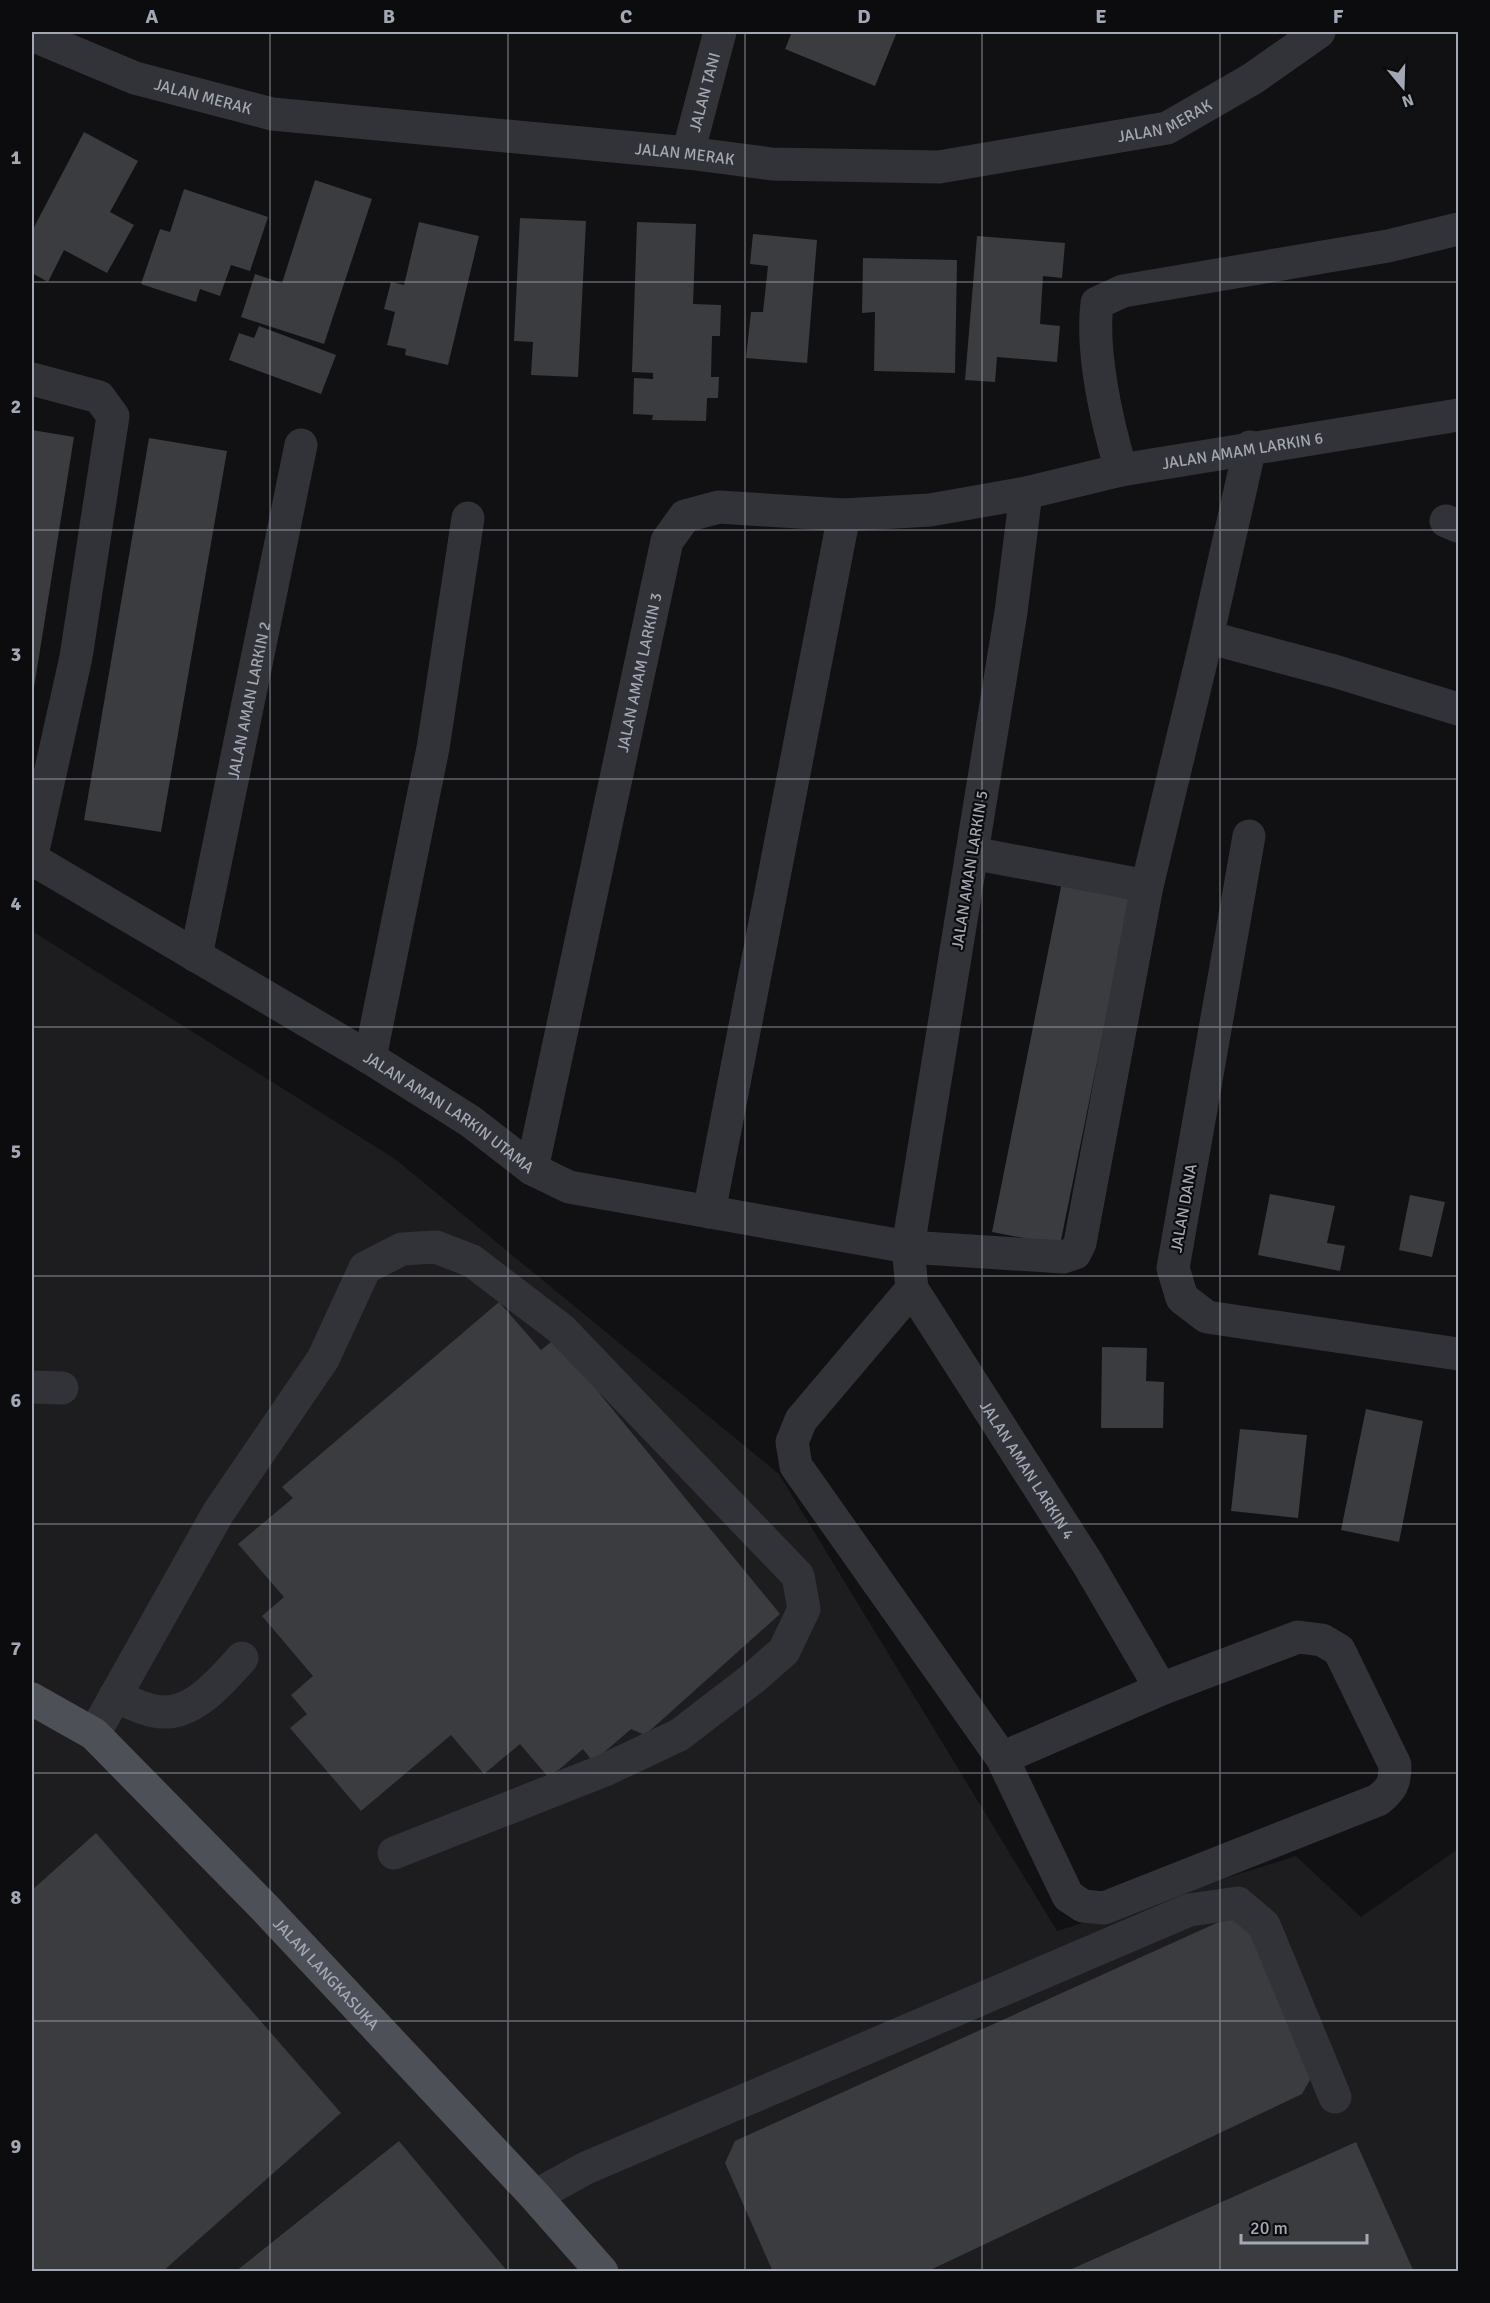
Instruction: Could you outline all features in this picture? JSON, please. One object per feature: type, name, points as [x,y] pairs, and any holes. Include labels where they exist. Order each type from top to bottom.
[{"type":"main road","name":"JALAN LANGKASUKA","points":[[32,1699],[94,1734],[264,1907],[535,2196],[602,2271]]},
{"type":"street","name":"JALAN TANI","points":[[688,153],[720,32]]},
{"type":"street","name":"JALAN MERAK","points":[[32,35],[135,78],[272,114],[688,153],[772,164],[939,167],[1167,128],[1252,79],[1319,32]]},
{"type":"street","points":[[1121,470],[1110,430],[1096,337],[1097,303],[1123,291],[1388,246],[1458,230]]},
{"type":"street","points":[[32,379],[99,397],[112,416],[76,657],[32,857]]},
{"type":"street","name":"JALAN AMAM LARKIN 6","points":[[1026,493],[1121,470],[1250,447],[1458,415]]},
{"type":"street","name":"JALAN AMAN LARKIN 2","points":[[196,956],[301,445]]},
{"type":"street","points":[[972,853],[1147,886],[1250,447]]},
{"type":"street","name":"JALAN AMAM LARKIN 3","points":[[532,1169],[667,541],[685,516],[719,507],[844,515],[930,510],[1026,493]]},
{"type":"street","name":"JALAN AMAN LARKIN 5","points":[[908,1246],[1011,612],[1026,493]]},
{"type":"street","points":[[709,1212],[844,515]]},
{"type":"street","points":[[370,1058],[434,748],[468,518]]},
{"type":"street","points":[[1207,637],[1334,671],[1458,710]]},
{"type":"street","name":"JALAN DANA","points":[[1249,836],[1173,1268],[1182,1298],[1207,1317],[1458,1354]]},
{"type":"street","name":"JALAN AMAN LARKIN UTAMA","points":[[32,857],[370,1058],[470,1121],[532,1169],[569,1187],[908,1246],[1063,1257],[1075,1253],[1080,1243],[1147,886]]},
{"type":"street","name":"JALAN AMAN LARKIN 4","points":[[908,1246],[912,1289],[1088,1564],[1161,1689]]},
{"type":"street","points":[[94,1734],[218,1513],[323,1359],[365,1268],[402,1249],[436,1247],[472,1261],[561,1329],[798,1576],[804,1609],[784,1651],[752,1679],[679,1735],[605,1770],[394,1853]]},
{"type":"street","points":[[912,1289],[801,1420],[792,1442],[796,1466],[1002,1758],[1068,1896],[1093,1909],[1104,1908],[1378,1800],[1391,1790],[1395,1780],[1395,1765],[1344,1658],[1338,1650],[1322,1640],[1298,1637],[1161,1689],[1002,1758]]},
{"type":"street","points":[[115,1696],[156,1712],[183,1708],[213,1691],[242,1658]]},
{"type":"street","points":[[535,2196],[586,2168],[1189,1910],[1238,1903],[1264,1925],[1335,2097]]},
{"type":"shaded area","points":[[32,931],[395,1159],[779,1474],[1057,1931],[1296,1856],[1361,1917],[1458,1849],[1458,2271],[32,2271]]},
{"type":"building","points":[[792,32],[897,32],[875,86],[785,49]]},
{"type":"building","points":[[84,132],[138,161],[110,212],[134,225],[107,273],[64,250],[48,282],[32,273],[32,231]]},
{"type":"building","points":[[315,180],[372,199],[324,344],[241,317],[255,274],[282,283]]},
{"type":"building","points":[[184,189],[268,217],[250,271],[231,265],[220,296],[200,289],[196,302],[141,284],[160,229],[170,232]]},
{"type":"building","points":[[520,218],[586,221],[578,377],[531,375],[533,342],[514,341]]},
{"type":"building","points":[[419,222],[479,236],[448,365],[405,355],[406,349],[387,345],[395,312],[384,309],[391,282],[404,285]]},
{"type":"building","points":[[637,222],[696,224],[693,304],[721,305],[720,336],[712,336],[711,377],[719,377],[718,398],[707,398],[706,421],[652,420],[653,415],[633,414],[634,378],[653,379],[653,373],[632,372]]},
{"type":"building","points":[[753,234],[817,240],[807,363],[746,358],[751,312],[763,312],[768,266],[750,264]]},
{"type":"building","points":[[977,236],[1065,243],[1062,278],[1043,276],[1040,324],[1060,326],[1057,362],[997,357],[995,382],[965,380]]},
{"type":"building","points":[[863,258],[957,260],[955,373],[874,371],[875,312],[862,313]]},
{"type":"building","points":[[259,326],[336,355],[321,394],[229,360],[239,333],[254,338]]},
{"type":"building","points":[[32,430],[74,437],[33,694],[32,694]]},
{"type":"building","points":[[149,438],[227,451],[161,832],[84,820]]},
{"type":"building","points":[[1062,882],[1131,895],[1060,1245],[992,1232]]},
{"type":"building","points":[[1270,1194],[1335,1206],[1327,1243],[1345,1246],[1340,1271],[1258,1255]]},
{"type":"building","points":[[1410,1195],[1445,1202],[1432,1257],[1399,1250]]},
{"type":"building","points":[[499,1302],[541,1350],[555,1339],[780,1614],[645,1735],[631,1729],[593,1762],[583,1749],[549,1778],[520,1744],[484,1774],[451,1735],[361,1811],[290,1728],[307,1714],[291,1695],[313,1676],[262,1616],[284,1597],[238,1544],[293,1498],[282,1487]]},
{"type":"building","points":[[1102,1347],[1147,1348],[1146,1381],[1164,1382],[1163,1428],[1101,1428]]},
{"type":"building","points":[[1366,1409],[1423,1421],[1399,1542],[1341,1530]]},
{"type":"building","points":[[1240,1429],[1307,1435],[1298,1518],[1231,1511]]},
{"type":"building","points":[[96,1833],[341,2113],[162,2272],[32,2272],[32,1890]]},
{"type":"building","points":[[1232,1916],[1250,1925],[1315,2071],[1302,2094],[926,2272],[773,2272],[725,2163],[735,2141]]},
{"type":"building","points":[[399,2141],[508,2272],[235,2272]]},
{"type":"building","points":[[1356,2142],[1414,2272],[1065,2272]]}]
